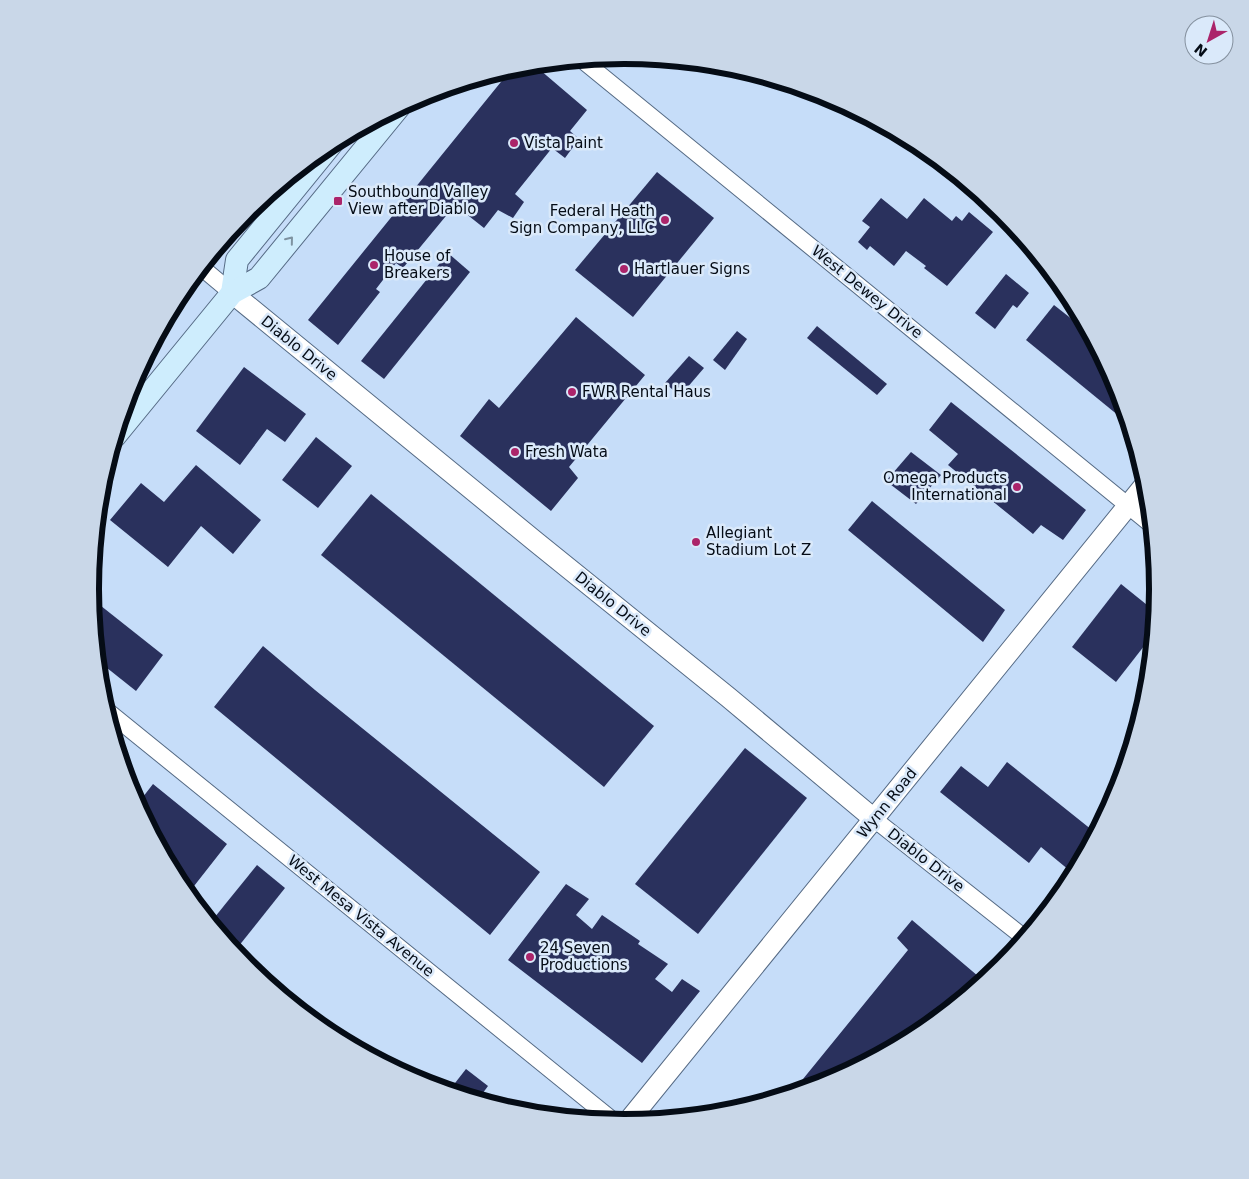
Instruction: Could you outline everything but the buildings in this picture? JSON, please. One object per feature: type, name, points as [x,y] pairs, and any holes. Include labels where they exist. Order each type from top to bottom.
[{"type":"main road","points":[[127,422],[232,293],[259,278],[388,120]]},
{"type":"main road","points":[[232,293],[237,260],[315,164]]},
{"type":"street","name":"West Dewey Drive","points":[[588,65],[1146,520]]},
{"type":"street","name":"Diablo Drive","points":[[206,271],[874,818],[1021,935]]},
{"type":"street","name":"Wynn Road","points":[[634,1115],[1141,490]]},
{"type":"street","name":"West Mesa Vista Avenue","points":[[115,717],[605,1114]]},
{"type":"shaded area","points":[[590,65],[659,65],[693,68],[761,82],[793,92],[826,104],[887,134],[945,172],[971,194],[1020,243],[1042,269],[1062,297],[1096,357],[1110,388],[1132,453],[1146,521],[1150,590],[1146,658],[1132,726],[1122,758],[1110,791],[1080,852],[1042,910],[1020,936],[971,985],[945,1007],[917,1027],[857,1061],[826,1075],[761,1097],[693,1111],[659,1114],[624,1115],[556,1111],[488,1097],[456,1087],[423,1075],[362,1045],[304,1007],[278,985],[229,936],[207,910],[187,882],[153,822],[139,791],[117,726],[103,658],[100,624],[100,555],[103,521],[117,453],[127,421],[139,388],[169,327],[207,269],[229,243],[278,194],[304,172],[332,152],[392,118],[423,104],[488,82],[556,68]]},
{"type":"place","name":"Vista Paint","points":[[514,143]]},
{"type":"place","name":"Southbound Valley View after Diablo","points":[[338,201]]},
{"type":"place","name":"Federal Heath Sign Company, LLC","points":[[665,220]]},
{"type":"place","name":"House of Breakers","points":[[374,265]]},
{"type":"place","name":"Hartlauer Signs","points":[[624,269]]},
{"type":"place","name":"FWR Rental Haus","points":[[572,392]]},
{"type":"place","name":"Fresh Wata","points":[[515,452]]},
{"type":"place","name":"Omega Products International","points":[[1017,487]]},
{"type":"place","name":"Allegiant Stadium Lot Z","points":[[696,542]]},
{"type":"place","name":"24 Seven Productions","points":[[530,957]]}]
